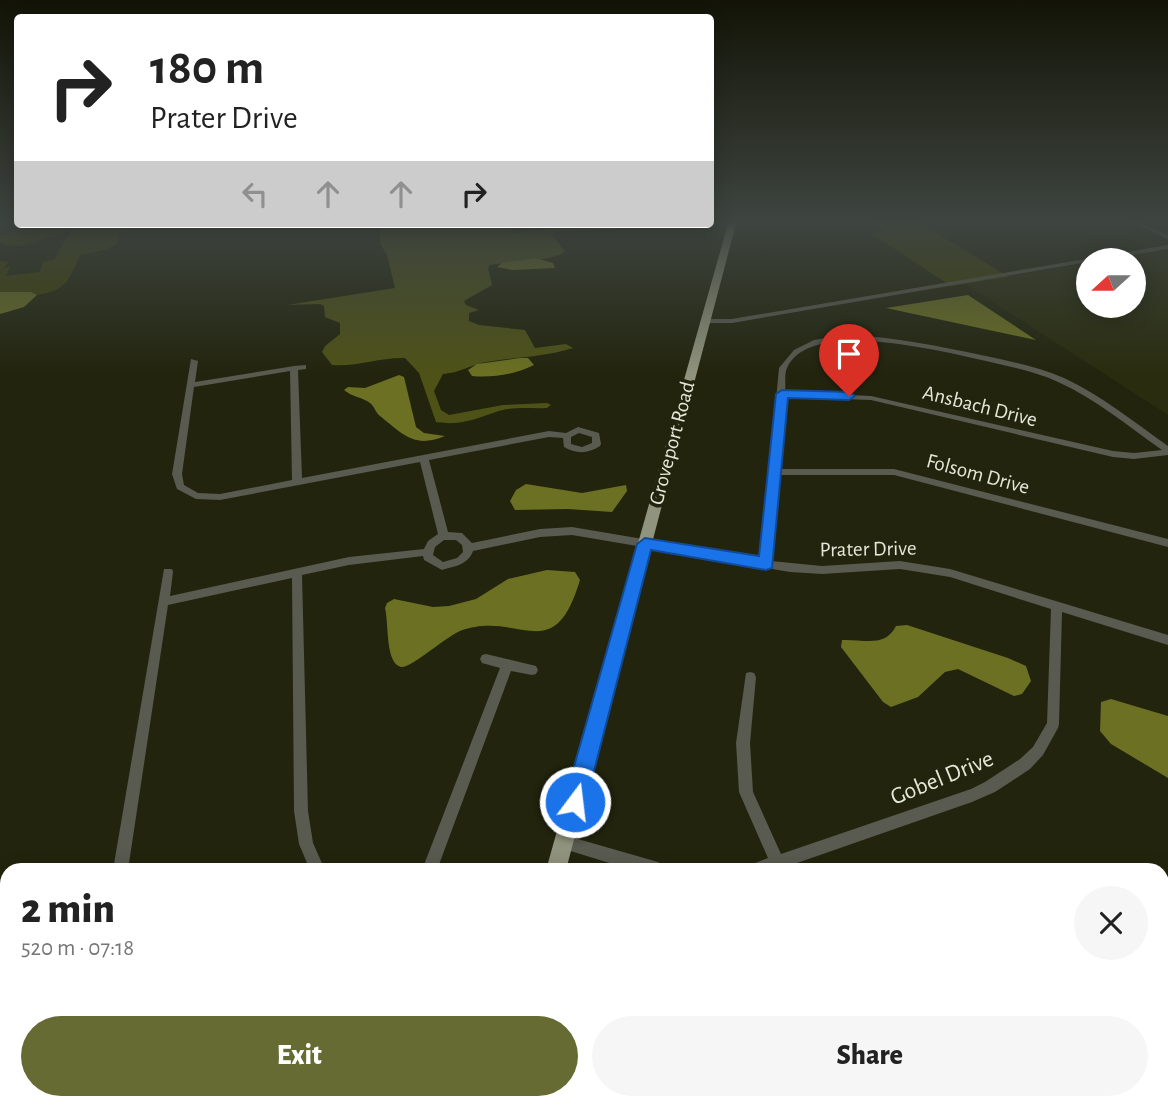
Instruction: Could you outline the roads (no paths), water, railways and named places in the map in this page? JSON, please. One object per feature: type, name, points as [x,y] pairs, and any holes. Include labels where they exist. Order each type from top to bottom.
[{"type":"main road","name":"Groveport Road","points":[[558,863],[719,272]]},
{"type":"street","points":[[706,321],[732,321],[1022,272]]},
{"type":"street","points":[[766,564],[783,368],[798,350],[834,340],[873,337],[907,341],[1045,373],[1080,389],[1168,451]]},
{"type":"street","points":[[194,360],[177,481],[184,491],[209,498],[549,434],[567,436]]},
{"type":"street","points":[[191,385],[298,368],[297,482]]},
{"type":"street","name":"Ansbach Drive","points":[[782,394],[871,398],[1113,454],[1146,455],[1168,451]]},
{"type":"street","points":[[424,458],[444,536]]},
{"type":"street","name":"Folsom Drive","points":[[774,472],[894,472],[1168,543]]},
{"type":"street","name":"Prater Drive","points":[[469,548],[540,533],[572,531],[766,564],[822,570],[916,566],[1168,640]]},
{"type":"street","points":[[444,536],[463,539],[469,548],[466,557],[448,566],[431,561],[427,552],[432,542],[444,536]]},
{"type":"street","points":[[163,602],[349,561],[427,552]]},
{"type":"street","points":[[121,863],[168,572]]},
{"type":"street","points":[[297,572],[301,811],[306,844],[315,863]]},
{"type":"street","name":"Gobel Drive","points":[[775,863],[972,795],[990,787],[1025,764],[1038,751],[1053,724],[1056,606]]},
{"type":"street","points":[[486,659],[532,670]]},
{"type":"street","points":[[432,863],[507,665]]},
{"type":"street","points":[[750,677],[743,743],[746,792],[778,862]]},
{"type":"street","points":[[564,842],[634,863]]}]
